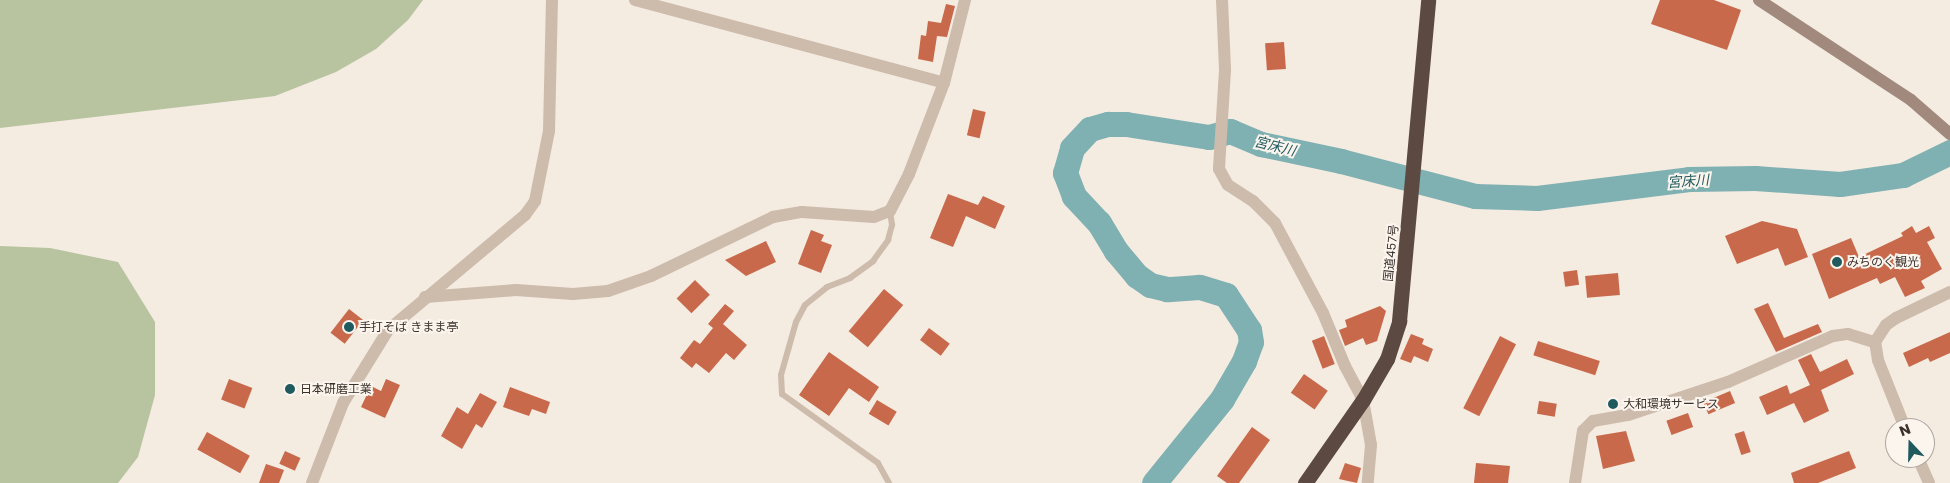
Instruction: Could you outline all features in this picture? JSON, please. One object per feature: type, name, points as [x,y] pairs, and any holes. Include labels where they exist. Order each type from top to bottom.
[{"type":"highway","name":"国道457号","points":[[1305,483],[1363,400],[1387,359],[1399,321],[1410,216],[1428,0]]},
{"type":"street","points":[[312,483],[343,403],[371,354],[388,330],[525,215],[535,201],[549,131],[552,0]]},
{"type":"street","points":[[635,0],[944,82]]},
{"type":"street","points":[[425,297],[516,290],[573,294],[608,291],[651,276],[773,217],[802,212],[874,217],[890,211],[906,181],[944,82],[965,0]]},
{"type":"street","points":[[1222,0],[1224,87],[1219,155],[1220,168],[1228,185],[1263,210],[1288,244],[1363,400],[1371,445],[1368,483]]},
{"type":"street","points":[[1759,0],[1911,100],[1950,134]]},
{"type":"street","points":[[1901,418],[1878,360],[1875,342],[1886,325],[1896,318],[1950,292]]},
{"type":"street","points":[[1575,483],[1583,431],[1593,421],[1628,415],[1728,382],[1833,336],[1848,334],[1875,342]]},
{"type":"street","points":[[1922,468],[1929,483]]},
{"type":"lane","points":[[889,483],[878,463],[782,394],[781,375],[796,322],[805,305],[827,287],[850,278],[873,261],[888,240],[892,225],[890,211]]},
{"type":"green space","points":[[0,0],[423,0],[408,20],[376,49],[336,72],[275,96],[0,128]]},
{"type":"green space","points":[[0,246],[50,248],[118,262],[155,322],[155,395],[138,457],[118,483],[0,483]]},
{"type":"building","points":[[1660,0],[1714,0],[1741,10],[1727,50],[1651,24]]},
{"type":"building","points":[[946,4],[955,6],[947,37],[937,36],[933,62],[918,59],[921,35],[926,36],[928,21],[941,23]]},
{"type":"building","points":[[1284,42],[1286,69],[1267,70],[1265,43]]},
{"type":"building","points":[[973,109],[986,112],[980,138],[967,135]]},
{"type":"building","points":[[948,194],[978,205],[983,196],[1005,206],[995,229],[966,216],[953,247],[930,238]]},
{"type":"building","points":[[1762,221],[1797,229],[1808,257],[1785,266],[1778,248],[1737,264],[1725,236]]},
{"type":"building","points":[[1912,226],[1916,233],[1929,226],[1935,238],[1927,242],[1942,269],[1921,281],[1925,288],[1905,297],[1895,277],[1880,284],[1877,278],[1829,299],[1812,254],[1851,238],[1859,257],[1903,236],[1901,233]]},
{"type":"building","points":[[811,230],[824,235],[821,241],[832,245],[821,273],[798,264]]},
{"type":"building","points":[[766,241],[776,262],[746,276],[725,260]]},
{"type":"building","points":[[1577,270],[1579,285],[1565,287],[1563,272]]},
{"type":"building","points":[[1618,273],[1620,295],[1587,298],[1585,276]]},
{"type":"building","points":[[695,280],[710,295],[691,313],[677,298]]},
{"type":"building","points":[[884,289],[903,305],[868,347],[849,331]]},
{"type":"building","points":[[1768,303],[1784,338],[1818,324],[1822,332],[1776,352],[1754,309]]},
{"type":"building","points":[[725,304],[734,311],[723,324],[747,345],[734,360],[726,353],[709,373],[696,363],[692,368],[680,358],[694,340],[700,344],[713,328],[708,324]]},
{"type":"building","points":[[1380,306],[1386,311],[1377,341],[1366,345],[1363,338],[1345,346],[1339,330],[1347,327],[1345,320]]},
{"type":"building","points":[[349,309],[363,320],[345,344],[331,333]]},
{"type":"building","points":[[929,328],[950,344],[941,356],[920,340]]},
{"type":"building","points":[[1950,332],[1950,353],[1930,362],[1928,358],[1909,367],[1903,353]]},
{"type":"building","points":[[1411,334],[1424,339],[1422,344],[1433,349],[1428,362],[1414,356],[1411,363],[1400,359]]},
{"type":"building","points":[[1324,336],[1335,364],[1323,369],[1312,341]]},
{"type":"building","points":[[1500,336],[1516,344],[1479,416],[1463,408]]},
{"type":"building","points":[[1538,341],[1600,361],[1595,375],[1533,355]]},
{"type":"building","points":[[829,352],[879,387],[869,402],[849,388],[829,416],[799,395]]},
{"type":"building","points":[[1811,354],[1820,372],[1847,359],[1854,374],[1821,390],[1829,411],[1804,423],[1794,403],[1767,415],[1759,397],[1787,385],[1790,394],[1810,385],[1798,360]]},
{"type":"building","points":[[1304,374],[1328,391],[1315,409],[1291,393]]},
{"type":"building","points":[[229,379],[252,388],[244,408],[221,400]]},
{"type":"building","points":[[386,379],[400,385],[385,418],[361,407],[371,386],[381,391]]},
{"type":"building","points":[[510,387],[550,402],[546,414],[532,409],[529,416],[503,407]]},
{"type":"building","points":[[1730,391],[1735,403],[1708,414],[1703,402]]},
{"type":"building","points":[[480,393],[497,402],[482,428],[476,424],[462,449],[441,436],[457,407],[468,414]]},
{"type":"building","points":[[877,400],[897,412],[888,426],[869,414]]},
{"type":"building","points":[[1539,401],[1557,404],[1555,417],[1537,414]]},
{"type":"building","points":[[1688,413],[1693,427],[1672,435],[1666,421]]},
{"type":"building","points":[[1252,427],[1270,440],[1239,483],[1227,483],[1217,476]]},
{"type":"building","points":[[1626,431],[1635,461],[1603,469],[1596,436]]},
{"type":"building","points":[[1744,431],[1751,452],[1741,455],[1734,434]]},
{"type":"building","points":[[207,432],[250,456],[240,473],[197,449]]},
{"type":"building","points":[[285,451],[301,458],[295,471],[279,464]]},
{"type":"building","points":[[1849,451],[1856,468],[1818,483],[1794,483],[1791,473]]},
{"type":"building","points":[[1345,463],[1361,468],[1357,483],[1339,479]]},
{"type":"building","points":[[1476,463],[1510,466],[1508,483],[1474,483]]},
{"type":"building","points":[[266,464],[284,470],[279,483],[259,483]]},
{"type":"waterway","name":"宮床川","points":[[1154,483],[1222,399],[1244,361],[1251,342],[1249,330],[1226,295],[1199,287],[1167,289],[1150,285],[1137,276],[1116,251],[1099,223],[1074,196],[1065,173],[1072,148],[1090,129],[1108,124],[1126,124],[1209,137],[1230,131],[1261,144],[1341,161],[1475,196],[1537,198],[1689,179],[1755,178],[1840,184],[1903,175],[1950,152]]},
{"type":"place","name":"みちのく観光","points":[[1837,262]]},
{"type":"place","name":"手打そば きまま亭","points":[[349,327]]},
{"type":"place","name":"日本研磨工業","points":[[290,389]]},
{"type":"place","name":"大和環境サービス","points":[[1613,404]]}]
